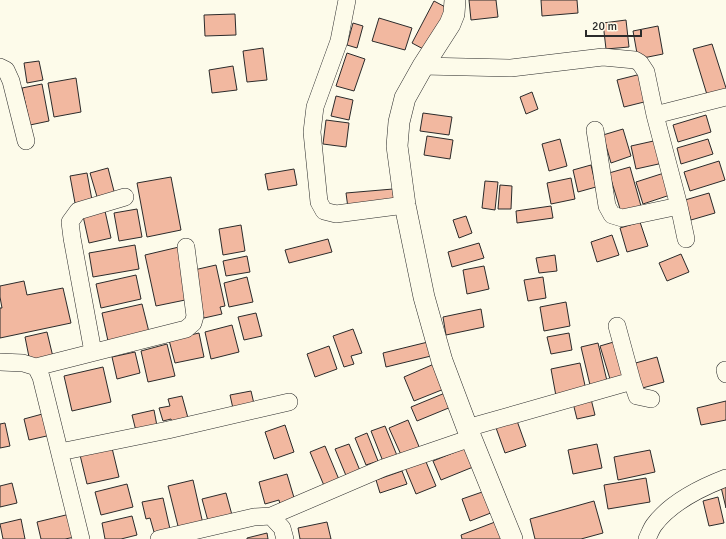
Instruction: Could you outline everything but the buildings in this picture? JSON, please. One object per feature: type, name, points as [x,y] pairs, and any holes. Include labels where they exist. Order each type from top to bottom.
[{"type":"street","points":[[347,0],[339,41],[315,107],[312,132],[319,202],[324,211],[336,214],[405,205]]},
{"type":"street","points":[[455,0],[454,14],[450,24],[423,66],[405,98],[399,122],[397,146],[405,205],[424,296],[442,361],[469,433],[512,539]]},
{"type":"street","points":[[423,66],[495,69],[593,58],[635,60],[640,63],[646,72],[655,115],[679,206],[686,239]]},
{"type":"street","points":[[0,67],[6,70],[10,81],[26,141]]},
{"type":"street","points":[[655,115],[726,97]]},
{"type":"street","points":[[595,130],[607,206],[612,215],[622,218],[679,206]]},
{"type":"street","points":[[93,352],[70,222],[78,211],[124,197]]},
{"type":"street","points":[[0,362],[23,363],[36,366],[186,329],[192,323],[195,316],[186,247]]},
{"type":"street","points":[[617,326],[637,396],[651,399]]},
{"type":"street","points":[[36,366],[46,391],[81,539]]},
{"type":"street","points":[[159,539],[254,517],[271,516],[469,433],[632,381]]},
{"type":"street","points":[[60,452],[168,430],[289,402]]},
{"type":"street","points":[[647,539],[654,525],[672,506],[706,486],[726,478]]},
{"type":"street","points":[[271,516],[282,528],[285,539]]}]
